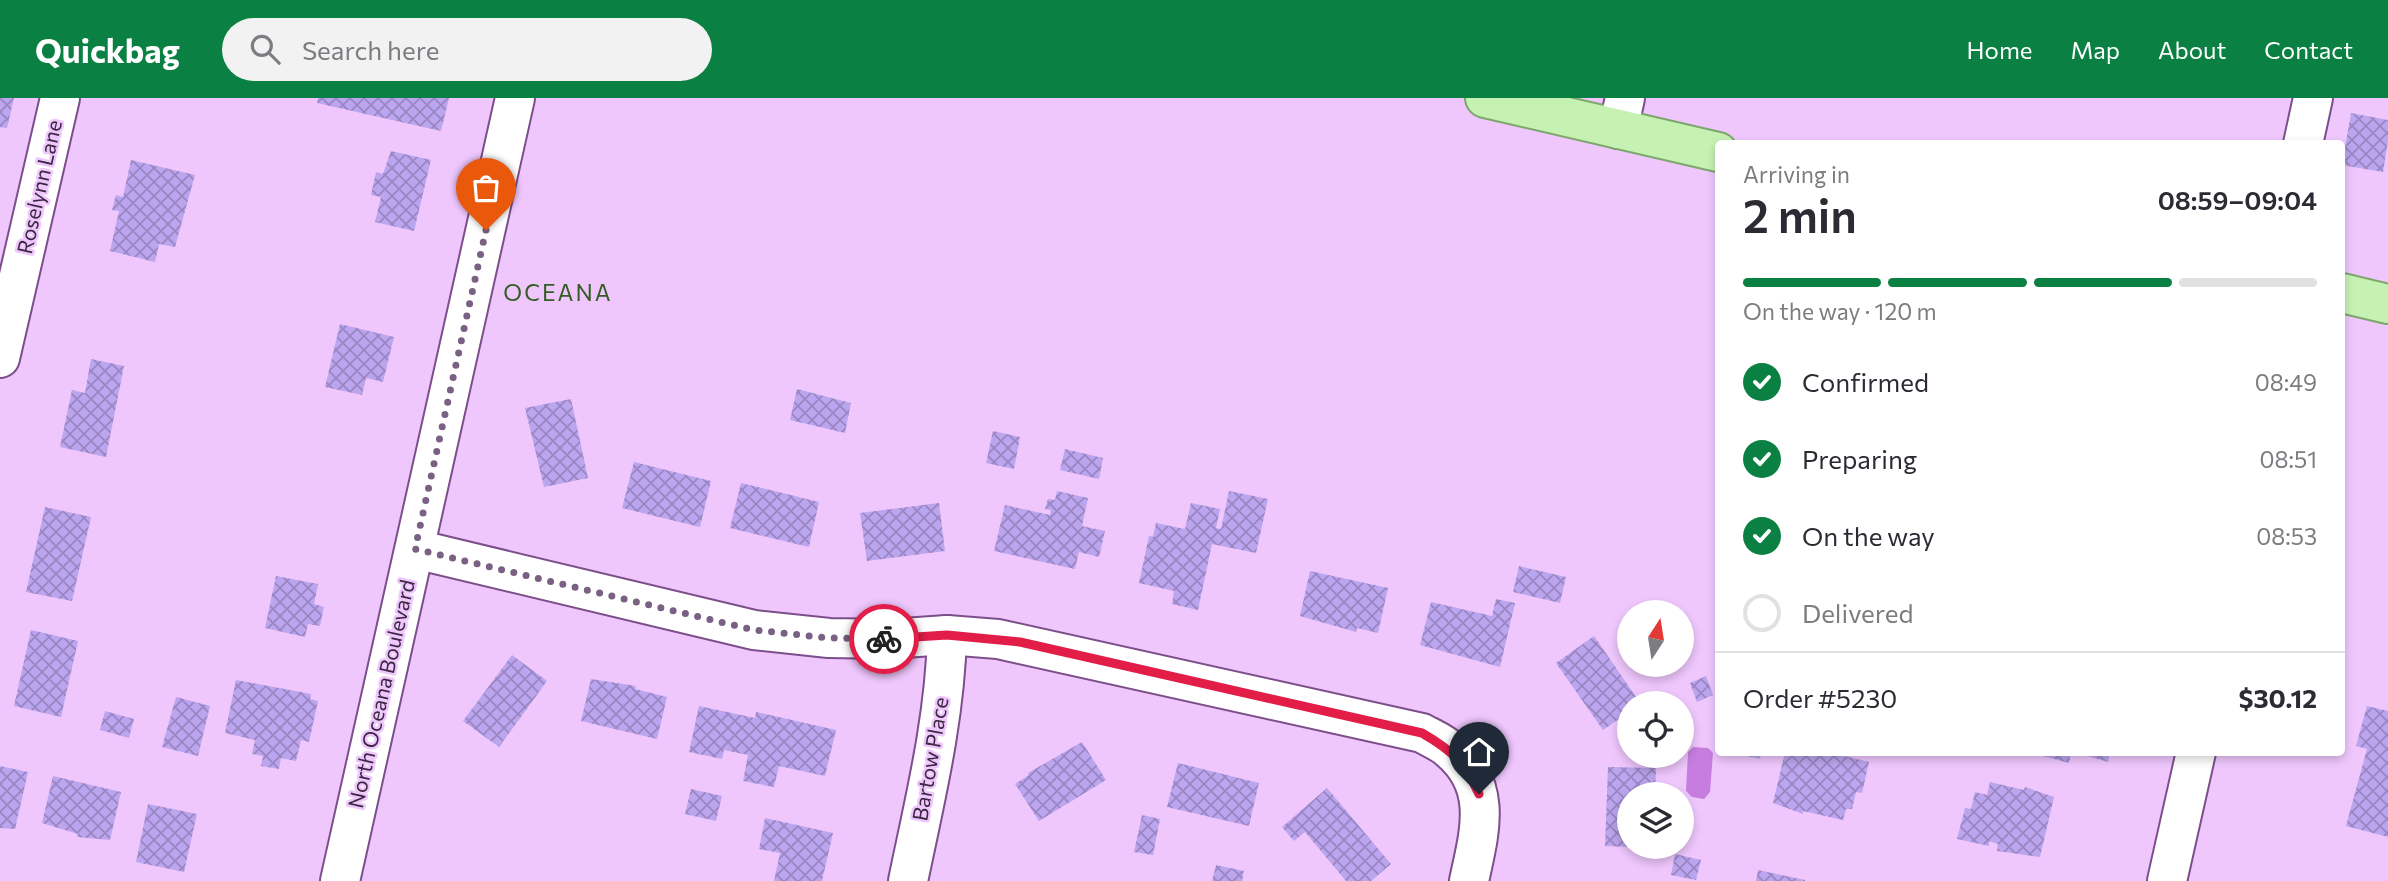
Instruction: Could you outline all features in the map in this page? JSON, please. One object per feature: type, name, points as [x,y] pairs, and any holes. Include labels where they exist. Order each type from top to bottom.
[{"type":"main road","points":[[1485,98],[1621,113],[1715,151]]},
{"type":"main road","points":[[2345,294],[2388,304]]},
{"type":"street","name":"Roselynn Lane","points":[[0,358],[60,98]]},
{"type":"street","name":"North Oceana Boulevard","points":[[340,881],[516,98]]},
{"type":"street","points":[[2304,140],[2313,98]]},
{"type":"street","points":[[415,549],[754,630],[829,638],[889,639],[947,635],[1020,642],[1422,733],[1450,749],[1468,769],[1479,794],[1481,821],[1469,881]]},
{"type":"street","name":"Bartow Place","points":[[908,881],[938,740],[947,635]]},
{"type":"street","points":[[2167,881],[2195,756]]},
{"type":"shaded area","points":[[1694,747],[1708,748],[1713,753],[1710,792],[1704,799],[1694,797],[1694,782],[1686,782],[1687,768],[1694,768]]},
{"type":"building","points":[[0,98],[14,98],[7,128],[0,127]]},
{"type":"building","points":[[318,98],[449,98],[441,131],[317,103]]},
{"type":"building","points":[[2351,113],[2388,120],[2383,172],[2345,166]]},
{"type":"building","points":[[391,151],[431,160],[414,231],[375,222],[381,197],[371,195],[376,172],[383,174]]},
{"type":"building","points":[[131,160],[195,175],[175,247],[159,244],[155,262],[110,251],[119,211],[112,210],[116,195],[123,197]]},
{"type":"building","points":[[340,324],[394,337],[383,382],[366,378],[362,395],[325,387]]},
{"type":"building","points":[[91,359],[124,366],[106,457],[60,447],[72,390],[85,393]]},
{"type":"building","points":[[797,389],[851,403],[845,433],[790,420]]},
{"type":"building","points":[[571,399],[588,478],[544,487],[525,408]]},
{"type":"building","points":[[993,431],[1020,437],[1014,469],[986,463]]},
{"type":"building","points":[[1065,449],[1103,458],[1099,479],[1060,470]]},
{"type":"building","points":[[634,462],[711,481],[700,527],[622,508]]},
{"type":"building","points":[[741,483],[819,502],[809,547],[730,528]]},
{"type":"building","points":[[1057,491],[1088,498],[1082,526],[1105,531],[1099,557],[1079,552],[1075,569],[994,551],[1005,505],[1050,515],[1051,510],[1045,509],[1048,499],[1055,500]]},
{"type":"building","points":[[1229,491],[1268,499],[1256,553],[1212,544],[1198,610],[1172,604],[1174,591],[1139,583],[1149,536],[1153,537],[1156,523],[1185,529],[1191,503],[1220,509],[1216,528],[1221,529]]},
{"type":"building","points":[[939,503],[945,551],[867,561],[860,513]]},
{"type":"building","points":[[45,507],[91,517],[72,601],[26,592]]},
{"type":"building","points":[[1519,566],[1566,577],[1560,603],[1513,592]]},
{"type":"building","points":[[1310,571],[1388,588],[1378,633],[1357,628],[1356,632],[1300,616]]},
{"type":"building","points":[[276,576],[318,584],[314,604],[324,607],[320,626],[308,624],[305,637],[265,628]]},
{"type":"building","points":[[1496,599],[1515,603],[1500,667],[1420,645],[1431,602],[1492,616]]},
{"type":"building","points":[[31,630],[78,641],[61,717],[14,706]]},
{"type":"building","points":[[1594,636],[1617,669],[1617,677],[1622,677],[1632,691],[1617,691],[1617,720],[1603,730],[1556,663]]},
{"type":"building","points":[[512,655],[547,681],[499,747],[463,721]]},
{"type":"building","points":[[1706,676],[1713,695],[1697,702],[1690,683]]},
{"type":"building","points":[[591,679],[636,686],[635,689],[667,697],[657,739],[581,721]]},
{"type":"building","points":[[236,680],[311,694],[310,699],[318,701],[309,742],[301,740],[296,761],[281,758],[279,769],[261,766],[263,756],[252,754],[255,740],[225,733]]},
{"type":"building","points":[[176,697],[210,706],[198,756],[162,747]]},
{"type":"building","points":[[699,706],[755,718],[756,712],[836,730],[825,776],[779,766],[774,787],[743,781],[748,755],[724,750],[722,759],[689,752]]},
{"type":"building","points":[[2367,706],[2388,711],[2388,837],[2346,826],[2367,749],[2356,746]]},
{"type":"building","points":[[105,711],[134,719],[129,738],[100,730]]},
{"type":"building","points":[[1082,742],[1106,780],[1039,821],[1015,784],[1029,775],[1028,773]]},
{"type":"building","points":[[1784,756],[1844,756],[1869,762],[1862,793],[1856,792],[1852,809],[1846,809],[1843,820],[1803,811],[1803,814],[1773,803]]},
{"type":"building","points":[[2043,756],[2070,756],[2069,763]]},
{"type":"building","points":[[2088,756],[2109,756],[2108,762]]},
{"type":"building","points":[[1178,763],[1259,783],[1249,826],[1167,807]]},
{"type":"building","points":[[0,766],[28,772],[15,829],[0,828]]},
{"type":"building","points":[[1608,767],[1656,768],[1655,782],[1617,782],[1617,846],[1605,846]]},
{"type":"building","points":[[53,776],[121,792],[110,840],[77,837],[78,834],[42,823]]},
{"type":"building","points":[[1990,782],[2024,790],[2025,787],[2054,797],[2040,857],[1997,851],[1998,844],[1989,841],[1989,846],[1957,839],[1965,808],[1971,809],[1975,792],[1987,795]]},
{"type":"building","points":[[1327,788],[1391,864],[1371,881],[1346,881],[1305,832],[1294,841],[1282,827]]},
{"type":"building","points":[[691,789],[722,796],[716,821],[685,814]]},
{"type":"building","points":[[148,804],[197,814],[184,872],[136,862]]},
{"type":"building","points":[[1142,815],[1160,819],[1153,855],[1134,852]]},
{"type":"building","points":[[765,818],[833,833],[822,881],[774,881],[780,853],[759,849]]},
{"type":"building","points":[[1674,859],[1701,860],[1696,880],[1671,875]]},
{"type":"building","points":[[1216,865],[1244,871],[1242,881],[1212,881]]},
{"type":"building","points":[[1758,870],[1805,880],[1805,881],[1756,881]]},
{"type":"way so far","points":[[486,230],[415,549],[754,630],[829,638],[884,639]]},
{"type":"district","name":"OCEANA","points":[[558,293]]},
{"type":"route","points":[[884,639],[947,635],[1020,642],[1422,733],[1450,749],[1468,769],[1479,794]]}]
